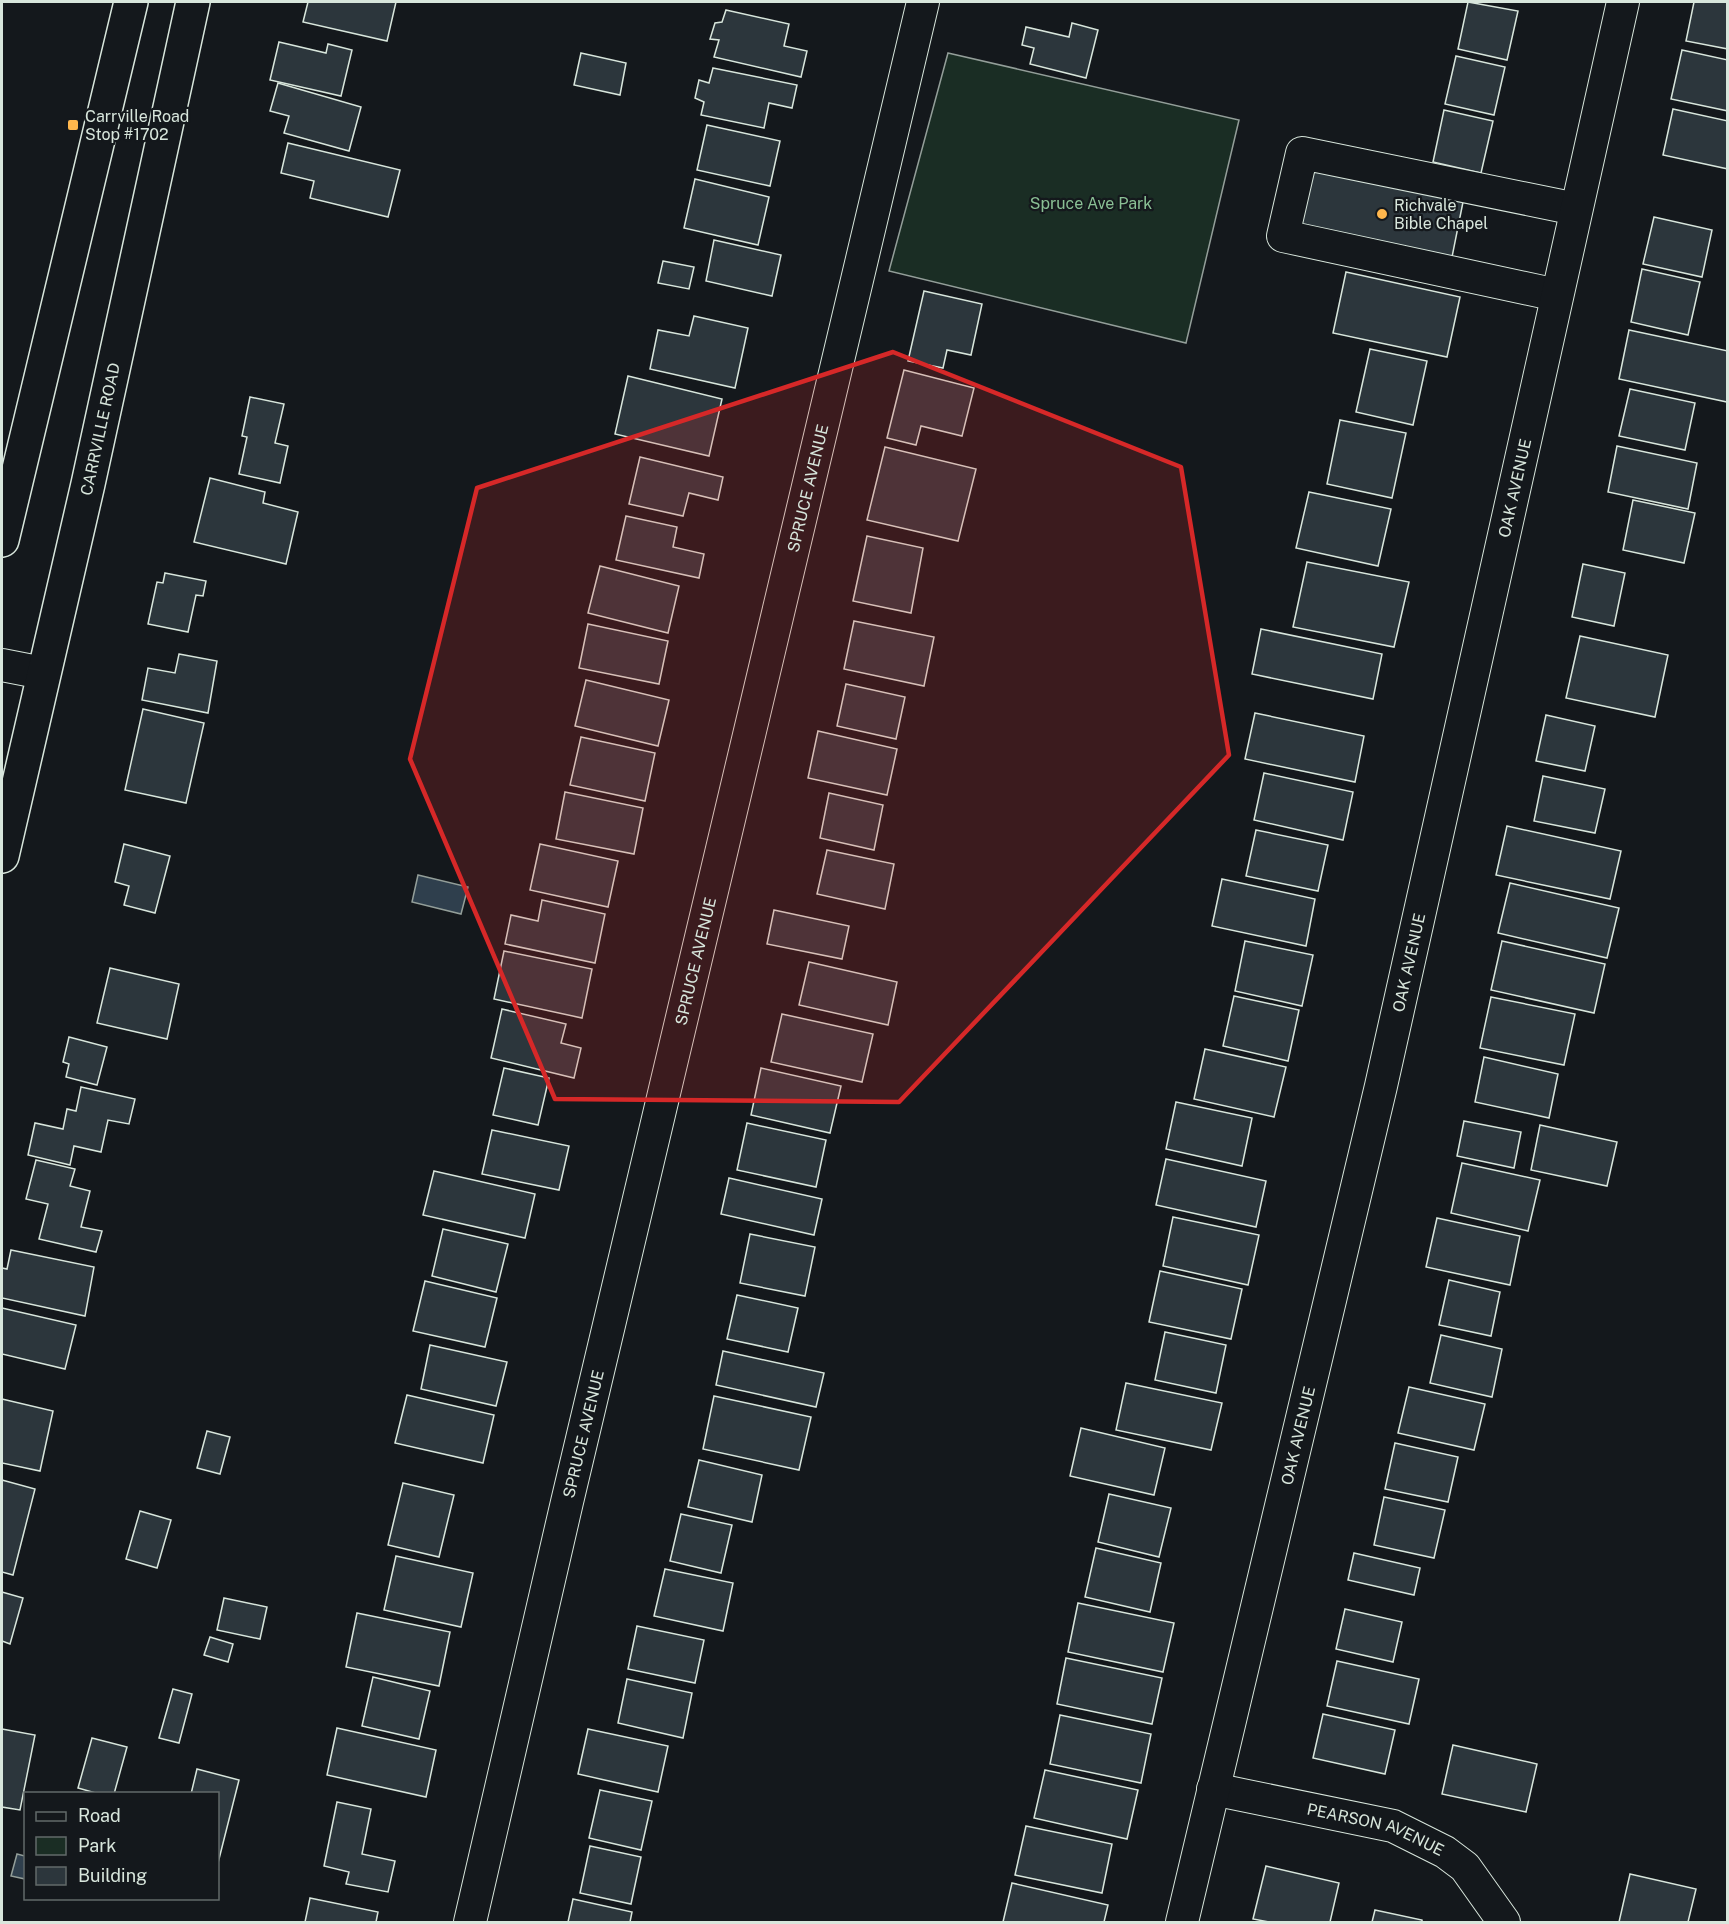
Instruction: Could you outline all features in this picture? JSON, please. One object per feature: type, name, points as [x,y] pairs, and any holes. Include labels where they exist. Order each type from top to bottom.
[{"type":"main road","points":[[2,540],[130,2]]},
{"type":"main road","name":"CARRVILLE ROAD","points":[[2,856],[88,484],[193,2]]},
{"type":"street","name":"SPRUCE AVENUE","points":[[470,1923],[572,1479],[923,2]]},
{"type":"street","name":"OAK AVENUE","points":[[1182,1923],[1384,1074],[1623,2]]},
{"type":"street","points":[[1557,295],[1283,236],[1302,153],[1576,208]]},
{"type":"street","points":[[2,665],[43,673]]},
{"type":"street","name":"PEARSON AVENUE","points":[[1213,1789],[1393,1826],[1445,1852],[1465,1867],[1504,1923]]},
{"type":"highlighted area","points":[[893,352],[1181,467],[1229,755],[899,1102],[555,1099],[410,759],[477,488]]},
{"type":"green space","name":"Spruce Ave Park","points":[[948,53],[1239,120],[1186,343],[889,271]]},
{"type":"water","points":[[418,875],[468,887],[461,914],[412,902]]},
{"type":"water","points":[[17,1854],[24,1856],[24,1879],[11,1876]]},
{"type":"building","points":[[308,2],[396,2],[387,41],[303,22]]},
{"type":"building","points":[[1468,2],[1518,11],[1507,60],[1458,49]]},
{"type":"building","points":[[1694,2],[1728,2],[1728,49],[1686,41]]},
{"type":"building","points":[[726,10],[789,24],[784,46],[807,51],[801,77],[714,57],[719,40],[710,39],[715,23],[722,22]]},
{"type":"building","points":[[1072,23],[1098,30],[1086,78],[1030,64],[1034,48],[1022,45],[1026,27],[1069,37]]},
{"type":"building","points":[[279,42],[326,53],[328,44],[352,50],[341,96],[270,80]]},
{"type":"building","points":[[1682,50],[1728,60],[1728,111],[1671,99]]},
{"type":"building","points":[[581,53],[626,63],[620,95],[574,85]]},
{"type":"building","points":[[1456,56],[1505,67],[1494,115],[1445,104]]},
{"type":"building","points":[[713,68],[797,85],[792,108],[769,103],[764,128],[701,115],[704,102],[695,98],[699,80],[709,83]]},
{"type":"building","points":[[278,83],[361,107],[349,151],[284,133],[289,116],[270,111]]},
{"type":"building","points":[[1673,109],[1728,121],[1728,169],[1663,155]]},
{"type":"building","points":[[1444,110],[1493,121],[1481,173],[1433,162]]},
{"type":"building","points":[[707,125],[780,141],[770,186],[697,170]]},
{"type":"building","points":[[288,143],[400,170],[388,217],[310,198],[314,181],[281,173]]},
{"type":"building","name":"Richvale Bible Chapel","points":[[1311,170],[1464,197],[1452,257],[1299,231]]},
{"type":"building","points":[[695,179],[769,197],[758,245],[684,228]]},
{"type":"building","points":[[1654,217],[1712,230],[1702,277],[1643,264]]},
{"type":"building","points":[[714,240],[781,255],[772,296],[706,281]]},
{"type":"building","points":[[663,261],[694,267],[689,289],[658,283]]},
{"type":"building","points":[[1642,269],[1700,282],[1688,335],[1631,322]]},
{"type":"building","points":[[1346,272],[1460,297],[1447,357],[1333,333]]},
{"type":"building","points":[[924,291],[982,304],[971,355],[947,350],[943,368],[908,361]]},
{"type":"building","points":[[694,316],[748,328],[735,388],[650,369],[658,330],[689,336]]},
{"type":"building","points":[[1629,330],[1728,351],[1727,402],[1619,379]]},
{"type":"building","points":[[1370,349],[1427,361],[1413,425],[1356,412]]},
{"type":"building","points":[[904,370],[974,388],[962,436],[921,426],[916,445],[887,438]]},
{"type":"building","points":[[628,376],[722,399],[709,456],[615,434]]},
{"type":"building","points":[[1630,389],[1695,403],[1685,450],[1619,436]]},
{"type":"building","points":[[250,397],[284,404],[275,443],[288,446],[280,483],[239,474],[247,437],[242,436]]},
{"type":"building","points":[[1340,420],[1406,433],[1392,498],[1327,484]]},
{"type":"building","points":[[1617,446],[1697,463],[1688,509],[1608,492]]},
{"type":"building","points":[[885,447],[976,469],[958,541],[867,520]]},
{"type":"building","points":[[640,457],[723,477],[718,500],[689,493],[683,516],[629,504]]},
{"type":"building","points":[[210,478],[265,492],[263,503],[298,512],[286,564],[194,542]]},
{"type":"building","points":[[1309,492],[1391,509],[1378,566],[1296,548]]},
{"type":"building","points":[[1633,500],[1695,513],[1684,563],[1623,550]]},
{"type":"building","points":[[626,516],[677,527],[673,547],[704,554],[699,578],[616,560]]},
{"type":"building","points":[[867,536],[923,548],[911,613],[853,601]]},
{"type":"building","points":[[1307,562],[1409,582],[1394,647],[1293,627]]},
{"type":"building","points":[[1583,564],[1625,573],[1614,626],[1572,617]]},
{"type":"building","points":[[600,566],[679,586],[668,633],[588,613]]},
{"type":"building","points":[[165,573],[206,581],[203,596],[196,595],[188,632],[148,624],[157,582],[163,583]]},
{"type":"building","points":[[854,621],[934,637],[924,686],[844,669]]},
{"type":"building","points":[[588,624],[668,641],[659,684],[579,668]]},
{"type":"building","points":[[1261,629],[1382,654],[1373,699],[1252,674]]},
{"type":"building","points":[[1580,636],[1668,655],[1655,717],[1566,698]]},
{"type":"building","points":[[179,654],[217,661],[208,713],[142,700],[148,668],[175,673]]},
{"type":"building","points":[[586,680],[669,700],[658,746],[575,726]]},
{"type":"building","points":[[846,684],[905,697],[896,739],[837,726]]},
{"type":"building","points":[[143,709],[204,723],[186,803],[125,790]]},
{"type":"building","points":[[1255,713],[1364,736],[1355,782],[1245,759]]},
{"type":"building","points":[[1546,715],[1595,726],[1585,771],[1536,761]]},
{"type":"building","points":[[818,731],[897,749],[887,795],[808,778]]},
{"type":"building","points":[[581,737],[655,753],[645,801],[570,785]]},
{"type":"building","points":[[1264,773],[1353,792],[1343,840],[1254,820]]},
{"type":"building","points":[[1543,776],[1605,789],[1595,833],[1534,821]]},
{"type":"building","points":[[565,792],[643,808],[634,854],[556,839]]},
{"type":"building","points":[[829,793],[883,805],[874,850],[820,838]]},
{"type":"building","points":[[1507,826],[1621,851],[1610,899],[1496,875]]},
{"type":"building","points":[[1256,830],[1328,845],[1318,891],[1246,876]]},
{"type":"building","points":[[124,844],[170,856],[155,913],[124,905],[129,886],[115,882]]},
{"type":"building","points":[[540,844],[618,861],[608,907],[530,890]]},
{"type":"building","points":[[827,850],[894,864],[885,909],[817,894]]},
{"type":"building","points":[[1222,879],[1315,899],[1306,946],[1212,926]]},
{"type":"building","points":[[1510,883],[1619,908],[1607,958],[1498,933]]},
{"type":"building","points":[[542,900],[605,914],[595,963],[505,944],[511,915],[538,921]]},
{"type":"building","points":[[774,910],[849,926],[842,959],[767,944]]},
{"type":"building","points":[[1245,941],[1313,955],[1302,1006],[1235,991]]},
{"type":"building","points":[[1502,941],[1605,964],[1594,1013],[1491,990]]},
{"type":"building","points":[[504,951],[592,969],[582,1018],[494,999]]},
{"type":"building","points":[[809,962],[897,982],[888,1025],[799,1005]]},
{"type":"building","points":[[110,968],[179,984],[167,1039],[97,1023]]},
{"type":"building","points":[[1234,996],[1299,1010],[1288,1061],[1223,1046]]},
{"type":"building","points":[[1491,997],[1575,1014],[1564,1065],[1480,1048]]},
{"type":"building","points":[[502,1009],[566,1024],[561,1043],[581,1048],[574,1078],[491,1058]]},
{"type":"building","points":[[782,1014],[873,1034],[862,1082],[771,1062]]},
{"type":"building","points":[[69,1037],[107,1047],[97,1085],[66,1077],[69,1064],[63,1062]]},
{"type":"building","points":[[1205,1049],[1286,1067],[1274,1117],[1194,1099]]},
{"type":"building","points":[[1484,1057],[1558,1074],[1549,1118],[1475,1102]]},
{"type":"building","points":[[504,1068],[549,1078],[538,1125],[493,1115]]},
{"type":"building","points":[[761,1068],[841,1086],[830,1133],[751,1115]]},
{"type":"building","points":[[81,1087],[135,1099],[129,1124],[108,1120],[101,1152],[74,1146],[70,1165],[28,1155],[35,1123],[63,1129],[67,1109],[76,1111]]},
{"type":"building","points":[[1176,1102],[1252,1118],[1242,1166],[1166,1149]]},
{"type":"building","points":[[1464,1121],[1521,1132],[1514,1168],[1457,1156]]},
{"type":"building","points":[[747,1123],[826,1140],[816,1187],[737,1170]]},
{"type":"building","points":[[1540,1125],[1617,1142],[1607,1186],[1531,1170]]},
{"type":"building","points":[[492,1130],[569,1146],[559,1190],[482,1174]]},
{"type":"building","points":[[1166,1159],[1266,1181],[1256,1227],[1156,1205]]},
{"type":"building","points":[[36,1160],[75,1169],[70,1186],[90,1191],[81,1227],[102,1231],[96,1252],[39,1239],[48,1204],[26,1199]]},
{"type":"building","points":[[1462,1163],[1540,1180],[1528,1231],[1451,1213]]},
{"type":"building","points":[[434,1171],[535,1194],[525,1238],[423,1215]]},
{"type":"building","points":[[729,1178],[822,1199],[814,1235],[721,1214]]},
{"type":"building","points":[[1173,1217],[1259,1235],[1248,1285],[1163,1266]]},
{"type":"building","points":[[1437,1218],[1520,1236],[1510,1285],[1426,1267]]},
{"type":"building","points":[[443,1229],[508,1244],[496,1292],[432,1276]]},
{"type":"building","points":[[750,1234],[815,1247],[805,1296],[740,1283]]},
{"type":"building","points":[[11,1250],[94,1267],[85,1316],[2,1298],[2,1268],[7,1269]]},
{"type":"building","points":[[1160,1271],[1242,1289],[1231,1339],[1149,1322]]},
{"type":"building","points":[[1449,1280],[1500,1292],[1491,1336],[1439,1325]]},
{"type":"building","points":[[425,1281],[497,1298],[485,1347],[413,1331]]},
{"type":"building","points":[[737,1295],[798,1308],[788,1352],[727,1339]]},
{"type":"building","points":[[2,1308],[76,1325],[65,1369],[2,1354]]},
{"type":"building","points":[[1165,1332],[1226,1345],[1216,1393],[1155,1380]]},
{"type":"building","points":[[1441,1335],[1502,1349],[1492,1397],[1430,1383]]},
{"type":"building","points":[[430,1345],[507,1362],[496,1406],[421,1389]]},
{"type":"building","points":[[723,1351],[824,1373],[816,1407],[716,1385]]},
{"type":"building","points":[[1126,1383],[1222,1403],[1211,1450],[1116,1430]]},
{"type":"building","points":[[1409,1387],[1485,1404],[1474,1450],[1398,1433]]},
{"type":"building","points":[[407,1395],[494,1415],[483,1463],[395,1443]]},
{"type":"building","points":[[714,1396],[811,1417],[799,1470],[703,1449]]},
{"type":"building","points":[[2,1399],[53,1411],[40,1471],[2,1463]]},
{"type":"building","points":[[1081,1428],[1165,1448],[1154,1495],[1070,1476]]},
{"type":"building","points":[[207,1431],[230,1437],[220,1474],[197,1468]]},
{"type":"building","points":[[1395,1443],[1458,1457],[1448,1502],[1385,1489]]},
{"type":"building","points":[[699,1460],[762,1475],[752,1522],[688,1507]]},
{"type":"building","points":[[2,1480],[35,1489],[13,1575],[2,1572]]},
{"type":"building","points":[[403,1483],[454,1495],[439,1557],[388,1545]]},
{"type":"building","points":[[1109,1494],[1171,1508],[1159,1557],[1098,1542]]},
{"type":"building","points":[[1384,1497],[1445,1510],[1434,1558],[1374,1545]]},
{"type":"building","points":[[140,1511],[171,1520],[157,1568],[126,1559]]},
{"type":"building","points":[[681,1514],[732,1525],[721,1573],[670,1561]]},
{"type":"building","points":[[1096,1548],[1161,1563],[1150,1612],[1085,1597]]},
{"type":"building","points":[[1354,1553],[1420,1568],[1414,1595],[1348,1580]]},
{"type":"building","points":[[396,1556],[473,1573],[461,1627],[384,1610]]},
{"type":"building","points":[[665,1569],[733,1583],[723,1631],[654,1616]]},
{"type":"building","points":[[2,1592],[23,1598],[10,1644],[2,1641]]},
{"type":"building","points":[[224,1598],[267,1607],[260,1639],[217,1630]]},
{"type":"building","points":[[1078,1603],[1174,1623],[1163,1672],[1068,1652]]},
{"type":"building","points":[[1345,1609],[1402,1622],[1393,1662],[1336,1649]]},
{"type":"building","points":[[357,1613],[450,1632],[439,1686],[346,1667]]},
{"type":"building","points":[[637,1626],[704,1640],[695,1683],[628,1669]]},
{"type":"building","points":[[210,1637],[233,1644],[228,1662],[204,1655]]},
{"type":"building","points":[[1066,1658],[1162,1678],[1152,1724],[1057,1704]]},
{"type":"building","points":[[1337,1661],[1419,1679],[1409,1724],[1327,1706]]},
{"type":"building","points":[[373,1677],[430,1691],[419,1739],[362,1726]]},
{"type":"building","points":[[627,1679],[692,1693],[683,1738],[618,1723]]},
{"type":"building","points":[[173,1689],[192,1694],[179,1743],[159,1738]]},
{"type":"building","points":[[1323,1714],[1395,1730],[1385,1774],[1313,1758]]},
{"type":"building","points":[[1060,1715],[1151,1734],[1141,1783],[1050,1764]]},
{"type":"building","points":[[337,1728],[436,1750],[426,1797],[327,1775]]},
{"type":"building","points":[[2,1729],[35,1735],[20,1810],[2,1807]]},
{"type":"building","points":[[588,1729],[668,1746],[658,1792],[578,1774]]},
{"type":"building","points":[[92,1738],[127,1747],[115,1792],[92,1792],[78,1788]]},
{"type":"building","points":[[1453,1745],[1537,1764],[1526,1812],[1442,1794]]},
{"type":"building","points":[[197,1769],[239,1780],[219,1859],[219,1792],[191,1792]]},
{"type":"building","points":[[1045,1770],[1138,1790],[1127,1839],[1034,1818]]},
{"type":"building","points":[[600,1790],[652,1801],[641,1850],[589,1838]]},
{"type":"building","points":[[337,1802],[371,1809],[362,1854],[395,1861],[388,1892],[346,1884],[349,1872],[324,1866]]},
{"type":"building","points":[[1026,1826],[1112,1844],[1102,1893],[1015,1875]]},
{"type":"building","points":[[590,1846],[641,1857],[631,1904],[580,1893]]},
{"type":"building","points":[[1266,1866],[1339,1883],[1330,1922],[1269,1922],[1253,1919]]},
{"type":"building","points":[[1630,1874],[1696,1889],[1688,1922],[1619,1922]]},
{"type":"building","points":[[1012,1883],[1108,1905],[1104,1922],[1003,1922]]},
{"type":"building","points":[[310,1898],[378,1912],[376,1922],[305,1922]]},
{"type":"building","points":[[573,1899],[632,1912],[630,1922],[568,1922]]},
{"type":"building","points":[[1375,1910],[1422,1920],[1422,1922],[1372,1922]]},
{"type":"place","name":"Carrville Road Stop #1702","points":[[73,125]]},
{"type":"place","name":"Richvale Bible Chapel","points":[[1382,214]]}]
